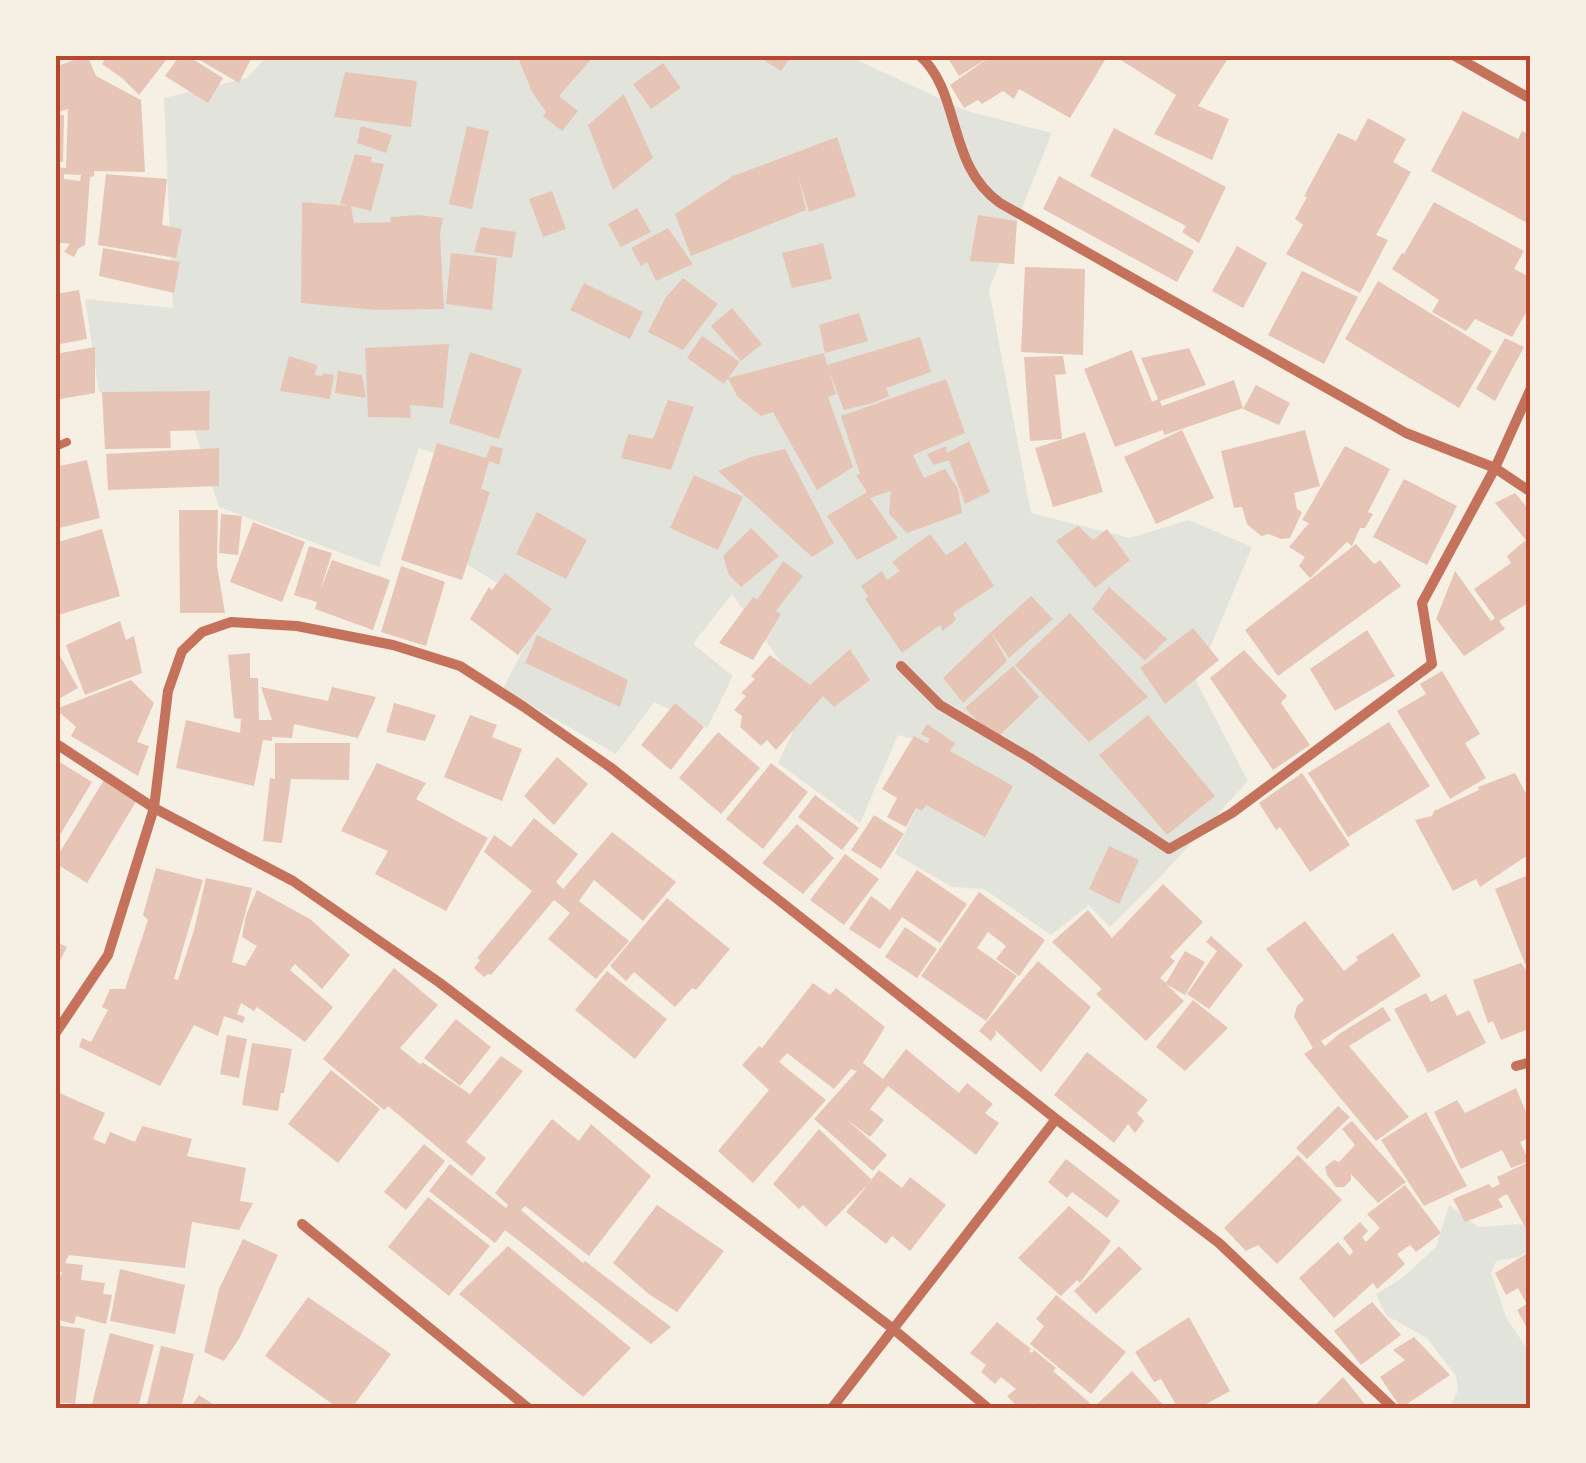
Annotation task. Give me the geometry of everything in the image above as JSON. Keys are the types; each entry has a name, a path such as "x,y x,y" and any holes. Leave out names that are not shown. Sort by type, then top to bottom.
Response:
{"street":[{"path":"918,55 927,62 942,91 967,166 986,194 1406,433 1494,468 1531,492"},
{"path":"1453,55 1531,99"},
{"path":"902,666 940,705 1030,758 1169,849 1232,813 1432,664 1422,602 1494,468 1531,388"},
{"path":"55,1034 108,956 154,808 168,691 182,650 202,632 231,622 297,626 393,645 460,666 610,767 1219,1243 1392,1408"},
{"path":"55,743 154,808 293,880 440,982 892,1328 988,1408"},
{"path":"1516,1066 1531,1062"},
{"path":"832,1408 1056,1119"},
{"path":"302,1224 528,1408"}],"lane":[{"path":"55,447 67,442"}],"shaded area":[{"path":"268,55 846,55 967,111 1052,133 989,290 1031,513 1130,538 1189,520 1252,547 1196,681 1248,781 1110,927 1089,905 1051,935 984,889 952,887 895,854 945,747 898,735 860,823 778,763 808,700 732,594 693,644 733,676 707,728 654,702 616,754 503,689 543,611 460,560 480,468 419,448 379,567 219,507 184,398 99,392 85,299 173,308 164,98 247,78"},
{"path":"1449,1205 1478,1227 1531,1226 1531,1250 1519,1257 1496,1261 1491,1273 1506,1317 1531,1355 1531,1408 1449,1408 1458,1391 1456,1376 1427,1338 1387,1316 1376,1294 1401,1279 1436,1247"}],"building":[{"path":"87,55 96,76 141,100 145,172 94,171 90,177 85,245 74,257 64,252 70,244 55,242 55,167 66,168 68,109 55,113 55,67","holes":["64,174 81,175 80,181 64,179"]},
{"path":"108,55 170,55 139,95 102,64"},
{"path":"180,55 223,78 208,103 165,76"},
{"path":"191,55 253,55 239,83"},
{"path":"517,55 561,55 565,59 569,55 595,55 559,96 578,111 562,131 543,116 546,112 532,92"},
{"path":"756,55 792,55 781,71"},
{"path":"946,55 1108,55 1070,118 1019,89 1014,99 1003,91 982,104 978,100 964,108 950,85 991,56 959,76"},
{"path":"1113,55 1230,55 1198,106 1229,119 1212,160 1154,134 1176,95"},
{"path":"663,63 681,88 651,109 633,84"},
{"path":"345,72 417,81 411,127 334,117"},
{"path":"624,94 653,158 613,190 588,125"},
{"path":"1463,111 1518,139 1522,131 1531,136 1531,225 1431,171"},
{"path":"55,115 64,115 63,162 55,162"},
{"path":"1368,118 1406,139 1393,162 1411,172 1376,235 1388,240 1360,293 1286,254 1303,225 1295,219 1307,197 1304,196 1338,133 1356,141"},
{"path":"361,126 392,135 386,153 357,143"},
{"path":"467,126 489,131 472,209 449,204"},
{"path":"1114,128 1226,187 1199,243 1182,232 1186,226 1090,176"},
{"path":"837,137 856,196 809,212 798,176 806,210 691,256 675,214 733,176"},
{"path":"355,154 384,164 371,211 340,204"},
{"path":"106,174 167,179 162,225 182,229 176,258 98,245"},
{"path":"1059,176 1194,251 1177,282 1043,209"},
{"path":"552,191 566,229 543,237 529,199"},
{"path":"302,202 351,206 354,223 391,222 390,217 419,215 443,218 440,233 444,309 375,310 301,303"},
{"path":"1434,202 1524,251 1514,269 1531,278 1531,304 1512,337 1475,319 1466,331 1432,312 1439,300 1392,269"},
{"path":"637,208 651,232 621,247 608,224"},
{"path":"978,215 1017,221 1014,264 970,261"},
{"path":"481,227 516,232 512,258 474,252"},
{"path":"668,228 693,264 656,281 647,262 641,266 631,248"},
{"path":"823,243 832,279 792,288 782,253"},
{"path":"1237,246 1267,263 1243,308 1212,291"},
{"path":"103,248 180,262 174,293 99,276"},
{"path":"451,253 497,258 492,310 446,304"},
{"path":"1025,267 1085,269 1083,355 1021,352"},
{"path":"1302,271 1358,297 1324,364 1268,335"},
{"path":"683,278 718,304 683,350 648,332 666,297"},
{"path":"1378,281 1492,351 1459,408 1345,339"},
{"path":"584,283 643,312 630,339 570,310"},
{"path":"79,290 87,339 55,345 55,294"},
{"path":"732,308 762,344 741,361 711,326"},
{"path":"859,313 868,341 825,353 819,325"},
{"path":"702,336 740,362 724,384 687,358"},
{"path":"920,337 931,372 886,388 889,396 873,403 844,410 829,371 836,394 828,397 853,467 817,490 773,412 761,416 737,396 728,378 824,353 827,365"},
{"path":"1505,338 1524,347 1495,401 1476,389"},
{"path":"449,344 443,408 410,405 411,418 368,417 365,348"},
{"path":"95,347 95,393 55,400 55,354"},
{"path":"1189,348 1206,385 1160,401 1162,406 1234,380 1243,408 1115,447 1084,369 1132,350 1152,402 1158,399 1141,358"},
{"path":"470,352 522,369 499,439 449,423"},
{"path":"289,356 317,365 315,375 334,375 330,399 280,391"},
{"path":"1063,356 1066,374 1055,375 1062,439 1030,441 1024,357"},
{"path":"338,371 362,375 366,398 335,393"},
{"path":"946,379 965,433 913,455 924,478 945,469 958,489 962,513 907,533 889,514 891,491 870,498 898,538 857,560 827,516 867,492 856,475 860,474 841,416"},
{"path":"1256,385 1290,403 1279,425 1243,409"},
{"path":"210,391 209,430 170,431 171,448 105,449 102,392"},
{"path":"668,400 694,407 671,470 621,458 628,434 653,439"},
{"path":"1182,430 1214,498 1156,524 1124,457"},
{"path":"1305,430 1320,486 1294,493 1297,509 1302,512 1290,538 1261,536 1247,524 1242,507 1234,508 1221,451"},
{"path":"1085,432 1103,492 1053,507 1035,448"},
{"path":"969,441 990,492 965,504 949,460 933,465 927,454 946,446 947,453"},
{"path":"437,443 486,458 491,445 503,449 499,465 489,461 481,489 490,492 462,580 401,560"},
{"path":"1345,446 1390,469 1368,512 1373,514 1365,528 1360,528 1352,546 1347,542 1310,578 1299,566 1305,557 1289,547 1309,523 1302,520"},
{"path":"219,448 219,486 108,490 106,454"},
{"path":"785,449 834,543 812,557 718,471 751,457"},
{"path":"87,460 100,518 55,529 55,467"},
{"path":"694,475 743,497 718,550 670,528"},
{"path":"1404,479 1457,506 1427,565 1373,537"},
{"path":"1515,493 1531,512 1531,601 1499,621 1505,629 1464,656 1436,619 1455,571 1491,621 1495,618 1474,589 1511,563 1507,556 1526,540 1495,503"},
{"path":"179,510 218,510 217,565 225,613 180,613"},
{"path":"537,512 587,540 566,579 516,554"},
{"path":"221,514 242,516 238,555 219,553"},
{"path":"253,522 305,542 282,602 230,582"},
{"path":"1078,526 1093,540 1107,529 1130,560 1095,588 1056,541"},
{"path":"751,528 779,556 741,587 729,575 723,556"},
{"path":"102,529 120,596 55,616 55,543"},
{"path":"930,534 946,555 966,542 994,586 953,613 956,620 943,631 940,625 902,653 865,599 868,596 861,586 882,571 887,580 900,571 892,562"},
{"path":"1356,544 1374,564 1380,560 1401,586 1278,676 1245,630"},
{"path":"309,546 332,553 320,591 332,560 390,580 373,630 315,609 317,602 294,595"},
{"path":"783,561 803,576 776,611 781,614 753,660 719,643 753,597 757,600"},
{"path":"401,566 445,582 426,646 381,632"},
{"path":"505,573 552,609 518,655 470,619 489,587 492,590"},
{"path":"1109,587 1167,639 1145,661 1092,609"},
{"path":"1031,596 1053,619 1009,658 991,632"},
{"path":"1070,613 1148,697 1089,742 1015,665"},
{"path":"120,621 126,640 134,636 142,673 85,695 66,645"},
{"path":"1193,628 1219,660 1165,704 1140,668"},
{"path":"1367,630 1395,676 1335,711 1310,669"},
{"path":"991,632 1007,661 963,703 943,678"},
{"path":"537,635 628,680 620,707 525,663"},
{"path":"55,647 78,688 55,701"},
{"path":"850,649 870,680 834,707 823,696 776,750 767,740 761,746 740,727 742,716 734,710 746,696 741,693 770,655 810,685"},
{"path":"1244,650 1287,696 1281,703 1310,745 1273,770 1210,678"},
{"path":"250,653 250,678 258,678 259,720 272,720 261,687 328,701 332,687 376,697 358,738 294,724 292,738 263,740 254,786 176,768 186,720 240,733 241,719 234,718 228,655"},
{"path":"1013,666 1039,697 995,740 965,708"},
{"path":"1442,671 1480,734 1465,743 1486,778 1450,799 1397,711 1426,694 1420,684"},
{"path":"131,680 154,703 137,742 149,746 138,776 71,736 76,727 56,709"},
{"path":"394,703 436,715 425,741 386,732"},
{"path":"675,703 704,727 671,770 641,745"},
{"path":"470,715 497,725 492,737 522,749 502,801 444,777"},
{"path":"1148,715 1215,796 1167,835 1099,755"},
{"path":"1389,722 1430,786 1348,837 1308,773"},
{"path":"927,724 955,743 950,751 1013,786 985,837 926,805 922,811 916,808 906,827 887,817 897,798 882,789 914,736 927,743 930,739 921,734"},
{"path":"718,732 760,768 721,814 679,778"},
{"path":"275,743 350,743 349,780 291,779 282,843 263,841 270,778 275,779"},
{"path":"557,757 588,784 554,825 524,796"},
{"path":"58,761 92,782 55,843 55,766"},
{"path":"377,763 426,783 416,799 488,838 446,911 375,874 388,851 341,831"},
{"path":"771,763 808,792 763,849 726,819"},
{"path":"1302,773 1350,845 1310,872 1259,803"},
{"path":"1515,773 1531,803 1531,853 1480,887 1476,879 1453,891 1415,820 1432,816 1434,811 1479,790 1478,787"},
{"path":"104,780 137,800 87,883 55,860"},
{"path":"815,795 859,828 842,850 798,817"},
{"path":"874,815 904,834 881,869 851,850"},
{"path":"534,818 578,854 556,882 563,889 612,832 676,882 643,921 594,880 579,901 629,941 596,979 548,939 570,913 554,900 491,975 484,977 474,968 480,960 477,958 532,891 484,852 494,835 511,847"},
{"path":"797,824 834,858 803,894 762,863"},
{"path":"1109,846 1139,860 1119,904 1089,889"},
{"path":"845,854 879,879 844,925 810,900"},
{"path":"156,868 203,880 174,979 178,980 194,930 206,878 252,888 232,962 245,966 257,946 242,937 257,890 310,919 350,955 322,989 295,964 290,970 333,1007 305,1042 257,1007 254,1011 241,1003 237,1014 245,1017 243,1023 224,1016 218,1036 194,1025 160,1086 79,1047 82,1038 91,1042 108,1010 102,1007 110,989 125,989 148,920 143,915"},
{"path":"917,870 967,904 940,943 902,917 880,949 849,929 871,896 890,910"},
{"path":"1531,874 1531,962 1525,964 1495,889"},
{"path":"1163,884 1203,922 1170,957 1175,961 1160,978 1166,983 1185,951 1205,962 1185,995 1166,984 1184,1001 1146,1041 1096,994 1102,989 1052,942 1088,910 1112,938"},
{"path":"979,892 1045,940 1019,976 996,959 1006,946 988,932 977,948 1017,976 986,1021 921,976"},
{"path":"667,898 730,949 696,990 692,988 675,1007 634,972 626,981 610,966"},
{"path":"1305,921 1344,971 1358,960 1356,957 1393,933 1421,976 1321,1041 1325,1046 1383,1007 1391,1020 1349,1046 1409,1117 1376,1141 1304,1054 1313,1048 1294,1017 1304,1000 1266,949"},
{"path":"905,927 937,949 917,978 885,957"},
{"path":"1211,936 1243,965 1209,1009 1187,994 1217,951 1206,942"},
{"path":"55,941 67,947 55,970"},
{"path":"1038,961 1091,1007 1041,1072 995,1030 991,1041 979,1031"},
{"path":"1521,963 1531,976 1531,1028 1501,1040 1493,1021 1488,1023 1473,980"},
{"path":"394,968 438,1005 400,1048 421,1065 422,1062 470,1094 501,1056 523,1071 466,1142 486,1158 472,1176 388,1106 384,1110 323,1059"},
{"path":"607,971 667,1019 635,1059 575,1010"},
{"path":"813,983 830,995 836,988 885,1027 863,1063 883,1079 906,1049 959,1093 967,1083 993,1104 985,1113 999,1123 976,1155 888,1086 870,1109 884,1120 870,1137 845,1118 887,1155 873,1171 814,1119 857,1071 851,1069 834,1089 787,1053 779,1062 826,1100 753,1183 718,1151 769,1090 742,1065 759,1046 762,1048"},
{"path":"1426,993 1431,1002 1446,994 1457,1016 1469,1010 1486,1043 1428,1073 1394,1009"},
{"path":"1193,1000 1228,1028 1185,1071 1156,1047"},
{"path":"456,1019 491,1047 460,1086 424,1058"},
{"path":"227,1035 247,1039 239,1078 220,1074"},
{"path":"252,1043 292,1049 278,1111 242,1105"},
{"path":"1087,1052 1148,1100 1137,1113 1144,1121 1135,1133 1128,1124 1114,1143 1054,1095"},
{"path":"331,1070 380,1109 338,1163 288,1124"},
{"path":"1516,1088 1531,1124 1531,1137 1520,1142 1529,1161 1511,1168 1502,1150 1461,1169 1434,1112 1457,1100 1465,1113"},
{"path":"55,1091 105,1113 93,1139 105,1144 110,1132 135,1142 142,1126 192,1139 187,1156 246,1168 240,1201 253,1203 239,1230 192,1222 185,1268 69,1255 65,1263 83,1265 81,1280 105,1283 103,1294 112,1295 106,1324 76,1316 74,1324 55,1319 55,1275 61,1276 62,1272 55,1271 55,1141 59,1129 55,1127"},
{"path":"1338,1106 1350,1117 1307,1159 1296,1148"},
{"path":"1426,1112 1467,1186 1424,1206 1381,1140"},
{"path":"552,1119 579,1141 591,1124 651,1176 589,1256 525,1206 521,1210 583,1263 671,1327 651,1344 505,1230 495,1243 429,1191 450,1164 506,1208 508,1205 495,1193"},
{"path":"1352,1121 1406,1182 1378,1203 1351,1174 1344,1187 1336,1187 1327,1175 1325,1167 1334,1160 1339,1162 1355,1145 1342,1129"},
{"path":"819,1129 872,1180 826,1227 803,1205 799,1209 773,1184"},
{"path":"424,1144 445,1161 406,1210 384,1192"},
{"path":"1298,1155 1342,1200 1277,1264 1258,1245 1246,1251 1224,1228"},
{"path":"1066,1159 1120,1201 1107,1218 1072,1192 1067,1198 1048,1182"},
{"path":"1531,1161 1531,1225 1525,1227 1507,1194 1498,1199 1503,1207 1465,1222 1453,1199 1489,1184 1492,1188 1500,1184 1497,1177"},
{"path":"879,1170 902,1188 910,1177 946,1205 910,1251 892,1236 886,1244 846,1212"},
{"path":"1405,1185 1441,1233 1416,1252 1410,1245 1397,1254 1405,1264 1377,1289 1373,1283 1334,1318 1299,1278 1338,1242 1350,1256 1353,1251 1343,1238 1360,1222 1368,1231 1362,1237 1366,1242 1380,1228 1367,1214"},
{"path":"428,1197 490,1246 449,1296 388,1247"},
{"path":"657,1205 724,1251 677,1312 613,1263"},
{"path":"1069,1206 1111,1241 1080,1283 1077,1280 1061,1296 1018,1258"},
{"path":"243,1239 278,1255 239,1339 224,1361 204,1352 219,1289"},
{"path":"508,1246 631,1348 583,1397 459,1294"},
{"path":"1119,1246 1142,1269 1096,1314 1074,1291"},
{"path":"1531,1251 1531,1335 1517,1310 1527,1304 1518,1288 1506,1295 1495,1273"},
{"path":"120,1269 185,1285 175,1334 110,1321"},
{"path":"1056,1295 1126,1352 1091,1394 1030,1344 1044,1326 1036,1319"},
{"path":"308,1297 391,1354 352,1408 338,1408 265,1356"},
{"path":"1372,1302 1401,1335 1361,1365 1334,1331"},
{"path":"1189,1317 1230,1391 1199,1408 1178,1408 1161,1379 1154,1382 1135,1352"},
{"path":"997,1322 1029,1351 1034,1350 1056,1368 1053,1371 1090,1403 1085,1408 1038,1408 1032,1403 1019,1408 1007,1396 1016,1389 1001,1377 995,1384 981,1372 986,1365 970,1353"},
{"path":"55,1325 85,1329 75,1404 55,1402"},
{"path":"110,1333 154,1345 138,1408 92,1404"},
{"path":"1414,1337 1450,1375 1401,1408 1380,1377 1405,1360 1393,1350"},
{"path":"161,1346 194,1354 181,1408 146,1408"},
{"path":"1132,1371 1166,1408 1093,1408"},
{"path":"1343,1377 1368,1408 1312,1408"},
{"path":"199,1395 219,1408 190,1408"}]}
